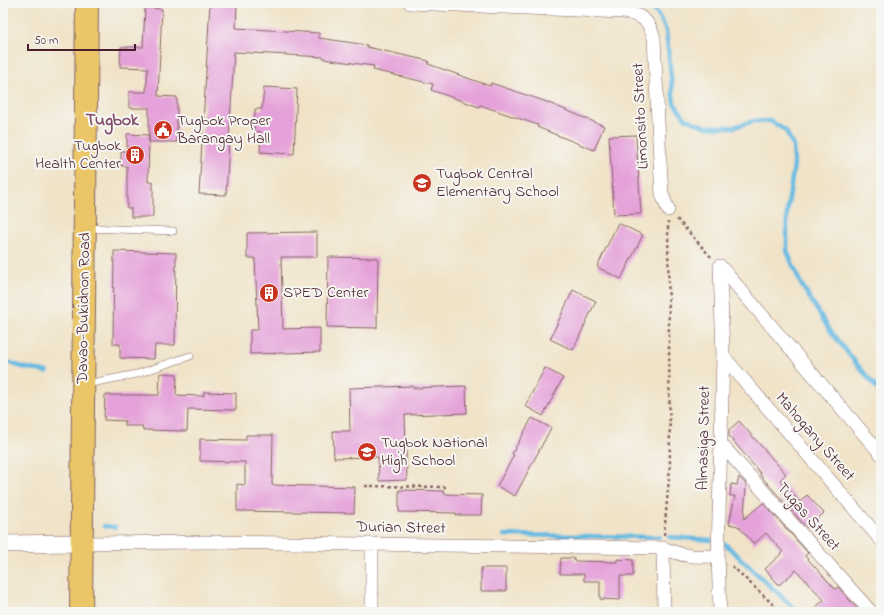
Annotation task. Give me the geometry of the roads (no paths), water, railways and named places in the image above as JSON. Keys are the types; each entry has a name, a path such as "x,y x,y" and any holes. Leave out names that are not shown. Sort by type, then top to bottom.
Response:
{"highway":[{"name":"Davao-Bukidnon Road","path":"81,612 87,3"}],"street":[{"path":"410,3 533,5"},
{"name":"Limonsito Street","path":"533,5 624,12 641,17 648,22 652,29 654,38 662,194 668,210"},
{"name":"Almasiga Street","path":"720,612 718,556 723,356 720,266 881,454"},
{"name":"Mahogany Street","path":"723,356 881,540"},
{"name":"Tugas Street","path":"720,444 871,612"},
{"name":"Durian Street","path":"82,543 210,542 372,544 664,542 685,556 718,556"},
{"path":"664,542 664,612"},
{"path":"3,544 82,543"},
{"path":"372,544 372,612"}],"lane":[{"path":"85,228 173,231"},
{"path":"83,384 138,374 190,356"}],"waterway":[{"path":"642,3 647,5 657,14 666,31 674,103 686,119 707,127 734,127 754,121 771,121 786,131 793,146 794,164 787,213 787,251 801,284 829,329 881,393"},
{"path":"3,359 19,366 47,372"},
{"path":"104,526 115,527"},
{"path":"504,535 659,537"},
{"path":"669,537 711,540"},
{"path":"725,544 798,612"}],"place":[{"name":"Tugbok Proper Barangay Hall","path":"163,130"},
{"name":"Tugbok Health Center","path":"135,155"},
{"name":"Tugbok Central Elementary School","path":"422,183"},
{"name":"SPED Center","path":"269,293"},
{"name":"Tugbok National High School","path":"367,452"}],"district":[{"name":"Tugbok","path":"112,121"}]}
